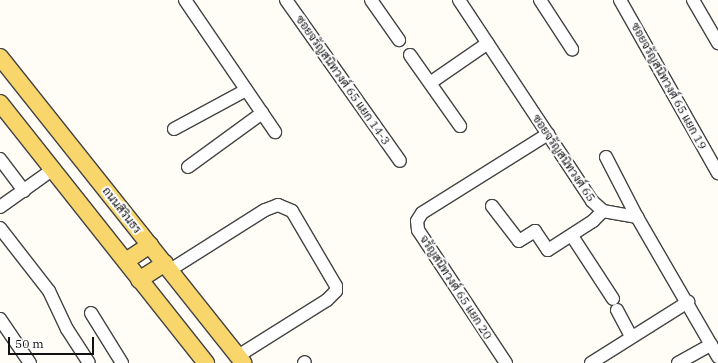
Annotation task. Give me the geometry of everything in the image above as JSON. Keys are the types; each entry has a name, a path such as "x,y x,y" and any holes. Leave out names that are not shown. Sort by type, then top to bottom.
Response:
{"main road":[{"name":"ถนนสิรินธร","path":"0,57 240,360"},
{"path":"0,103 206,363"},
{"path":"126,262 150,245"},
{"path":"139,280 167,267"}],"street":[{"path":"185,0 275,132"},
{"name":"ซอยจรัญสนิทวงศ์ 65 แยก 14-3","path":"286,0 400,161"},
{"path":"371,0 399,40"},
{"name":"ซอยจรัญสนิทวงศ์ 65","path":"459,0 592,200 604,211 637,217"},
{"path":"540,0 572,49"},
{"name":"ซอยจรัญสนิทวงศ์ 65 แยก 19","path":"620,0 718,173"},
{"path":"692,0 718,43"},
{"path":"430,82 488,43"},
{"path":"410,55 460,126"},
{"path":"174,129 246,90"},
{"path":"188,167 262,113"},
{"name":"จรัญสนิทวงศ์ 65 แยก 20","path":"506,363 418,230 417,221 422,213 548,134"},
{"path":"606,157 637,217 688,302 718,358"},
{"path":"0,159 24,190"},
{"path":"0,207 52,170"},
{"path":"167,267 265,210 278,205 292,211 336,286 336,291 327,300 240,360"},
{"path":"492,206 518,241 536,231 548,250 572,236 604,211"},
{"path":"0,228 49,291 67,329 88,363"},
{"path":"572,236 613,299"},
{"path":"591,363 631,336 688,302"},
{"path":"617,310 631,336"},
{"path":"91,313 122,363"},
{"path":"0,319 30,363"},
{"path":"678,363 711,345"}]}
